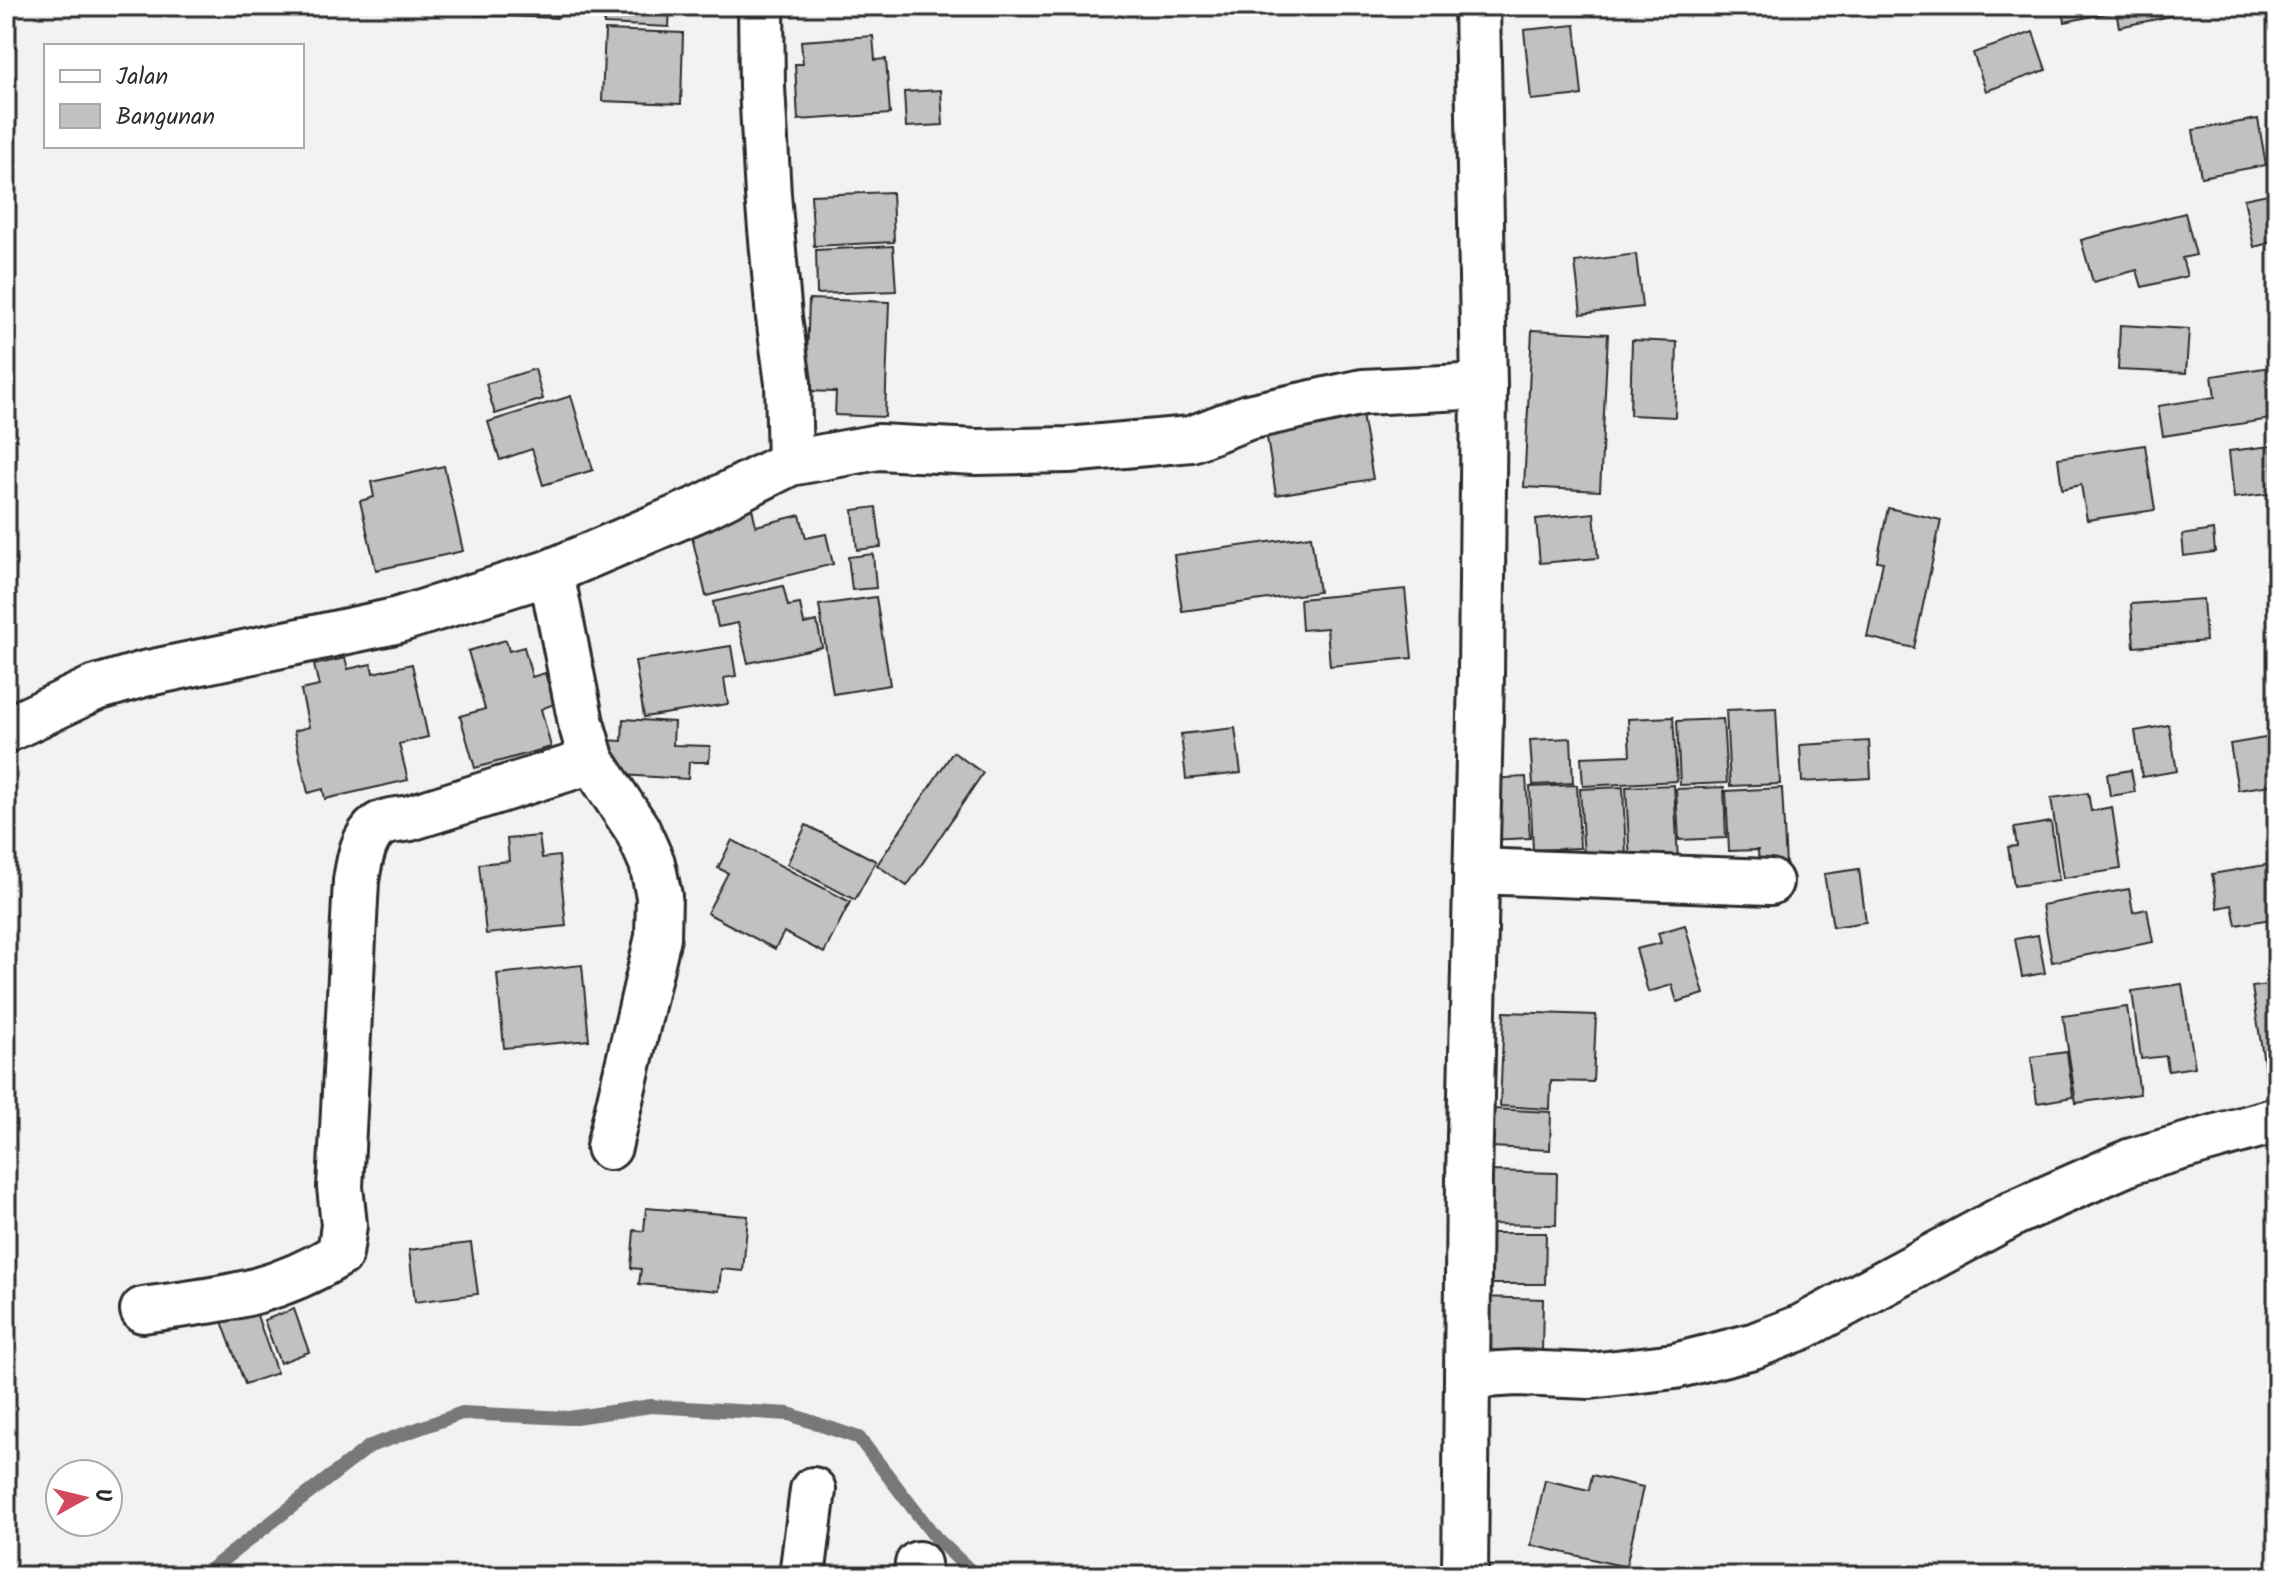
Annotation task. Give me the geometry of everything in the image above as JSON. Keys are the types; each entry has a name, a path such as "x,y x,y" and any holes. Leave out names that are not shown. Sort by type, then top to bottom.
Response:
{"street":[{"path":"761,6 768,195 788,383 790,463"},
{"path":"1465,1576 1484,386 1477,6"},
{"path":"6,730 93,689 144,674 395,621 548,573 703,507 790,463 878,447 976,452 1068,450 1191,439 1248,417 1363,392 1484,386"},
{"path":"548,573 592,761 637,829 652,863 659,896 658,937 609,1147"},
{"path":"143,1310 233,1298 265,1290 308,1273 340,1254 344,1225 340,1187 356,881 367,839 379,824 410,818 592,761"},
{"path":"1476,871 1770,882"},
{"path":"1468,1376 1517,1373 1590,1376 1675,1366 1753,1346 1802,1327 2014,1213 2132,1161 2277,1120"},
{"path":"802,1576 813,1490"}],"building":[{"path":"476,6 558,6 557,18 476,15"},
{"path":"605,6 670,6 669,27 604,24"},
{"path":"803,6 866,6 804,10"},
{"path":"2062,6 2169,6 2171,16 2119,27 2116,11 2065,22"},
{"path":"1575,25 1582,95 1531,100 1524,30"},
{"path":"605,30 683,33 681,104 602,101"},
{"path":"2033,32 2046,70 1986,91 1973,53"},
{"path":"873,36 875,60 886,59 890,114 798,120 795,64 803,64 801,41"},
{"path":"941,90 943,125 906,127 904,92"},
{"path":"2258,119 2266,165 2201,177 2193,130"},
{"path":"892,192 894,242 814,246 811,195"},
{"path":"2277,192 2277,241 2254,247 2244,199"},
{"path":"2185,213 2196,255 2182,258 2187,276 2142,287 2137,270 2093,282 2081,240"},
{"path":"893,246 896,291 817,294 816,250"},
{"path":"1636,254 1642,307 1581,314 1575,262"},
{"path":"809,299 889,302 885,417 835,415 836,392 806,391"},
{"path":"2120,325 2189,329 2186,373 2118,370"},
{"path":"1532,330 1608,334 1600,491 1524,487"},
{"path":"1632,340 1677,342 1675,417 1630,415"},
{"path":"2271,367 2277,418 2163,436 2158,406 2215,397 2212,376"},
{"path":"535,369 543,399 495,414 486,384"},
{"path":"571,396 593,470 543,485 532,449 500,460 488,422"},
{"path":"1361,409 1373,479 1276,495 1265,425"},
{"path":"2145,445 2155,510 2087,520 2081,485 2062,489 2058,458"},
{"path":"2271,446 2276,493 2234,498 2229,451"},
{"path":"444,466 463,551 376,570 360,501 374,497 371,482"},
{"path":"876,507 881,547 857,550 853,510"},
{"path":"752,508 756,526 800,515 806,538 826,534 833,564 706,596 689,524"},
{"path":"1888,508 1941,520 1914,648 1867,637 1883,562 1877,561"},
{"path":"1594,513 1598,558 1540,563 1536,519"},
{"path":"2213,530 2215,552 2184,556 2182,535"},
{"path":"1311,536 1319,592 1182,611 1174,555"},
{"path":"873,554 876,588 852,590 848,557"},
{"path":"783,586 788,606 800,604 804,624 817,621 822,647 748,663 738,623 718,627 713,602"},
{"path":"1405,589 1412,658 1330,666 1327,628 1302,630 1300,599"},
{"path":"876,597 890,685 833,694 819,605"},
{"path":"2203,599 2206,641 2134,647 2131,604"},
{"path":"506,640 509,651 524,647 532,677 545,673 554,704 541,709 551,747 475,768 460,716 485,709 468,651"},
{"path":"731,646 736,676 724,678 728,704 644,717 635,661"},
{"path":"345,658 348,669 371,664 373,673 412,664 428,737 399,744 408,780 325,799 323,789 308,793 294,731 309,727 301,690 319,686 314,665"},
{"path":"1776,708 1780,784 1730,786 1726,710"},
{"path":"1673,717 1677,781 1583,786 1581,757 1630,755 1628,719"},
{"path":"623,719 674,722 673,745 710,746 709,762 689,762 688,779 603,774 605,740 622,741"},
{"path":"1723,719 1727,783 1680,785 1677,721"},
{"path":"2169,725 2177,771 2142,777 2135,731"},
{"path":"1235,728 1241,773 1186,779 1181,734"},
{"path":"2277,736 2277,784 2238,790 2230,744"},
{"path":"1571,738 1573,783 1533,785 1530,740"},
{"path":"1869,741 1871,778 1802,782 1800,745"},
{"path":"953,752 983,773 907,886 877,865"},
{"path":"2131,770 2135,792 2110,796 2107,774"},
{"path":"1526,777 1530,838 1488,840 1486,779"},
{"path":"1577,785 1580,848 1533,850 1530,787"},
{"path":"1674,785 1678,861 1630,863 1626,787"},
{"path":"1623,787 1626,856 1584,858 1580,789"},
{"path":"1724,787 1726,838 1679,840 1676,789"},
{"path":"1782,788 1786,866 1759,867 1758,850 1729,851 1726,791"},
{"path":"2088,793 2091,811 2112,807 2121,869 2063,878 2051,798"},
{"path":"2051,822 2059,880 2014,886 2008,847 2017,846 2014,828"},
{"path":"806,825 876,861 855,900 787,864"},
{"path":"539,836 542,858 559,856 566,926 486,934 479,864 509,861 507,839"},
{"path":"732,840 850,902 824,953 784,932 775,949 707,913 728,873 718,868"},
{"path":"2277,863 2277,918 2236,925 2232,905 2218,908 2212,874"},
{"path":"1859,869 1866,922 1833,927 1824,874"},
{"path":"2129,889 2133,912 2147,909 2153,942 2052,962 2042,905"},
{"path":"1685,925 1704,994 1677,1002 1672,985 1648,992 1636,949 1661,943 1658,933"},
{"path":"2038,935 2045,973 2022,977 2015,939"},
{"path":"582,965 589,1040 504,1048 497,974"},
{"path":"2182,984 2195,1067 2168,1071 2166,1056 2141,1059 2132,991"},
{"path":"2277,984 2277,1100 2270,1101 2252,987"},
{"path":"2127,1007 2140,1094 2076,1103 2063,1016"},
{"path":"1504,1012 1596,1015 1593,1082 1551,1081 1550,1109 1500,1106"},
{"path":"2067,1052 2073,1097 2037,1103 2031,1057"},
{"path":"1493,1109 1551,1112 1550,1150 1492,1147"},
{"path":"1489,1171 1557,1173 1556,1225 1487,1224"},
{"path":"646,1208 748,1216 743,1271 721,1269 719,1291 639,1284 641,1269 631,1268 634,1230 644,1231"},
{"path":"1489,1233 1546,1233 1545,1284 1488,1284"},
{"path":"471,1243 478,1294 415,1302 409,1250"},
{"path":"1481,1297 1543,1299 1542,1352 1480,1350"},
{"path":"253,1304 277,1373 245,1384 220,1316"},
{"path":"294,1309 309,1352 280,1363 264,1320"},
{"path":"2277,1316 2277,1367 2269,1317"},
{"path":"1592,1475 1643,1487 1626,1567 1531,1545 1545,1480 1589,1490"}],"waterway":[{"path":"202,1576 370,1446 462,1413 569,1418 651,1406 789,1414 859,1438 936,1538 976,1576"}]}
